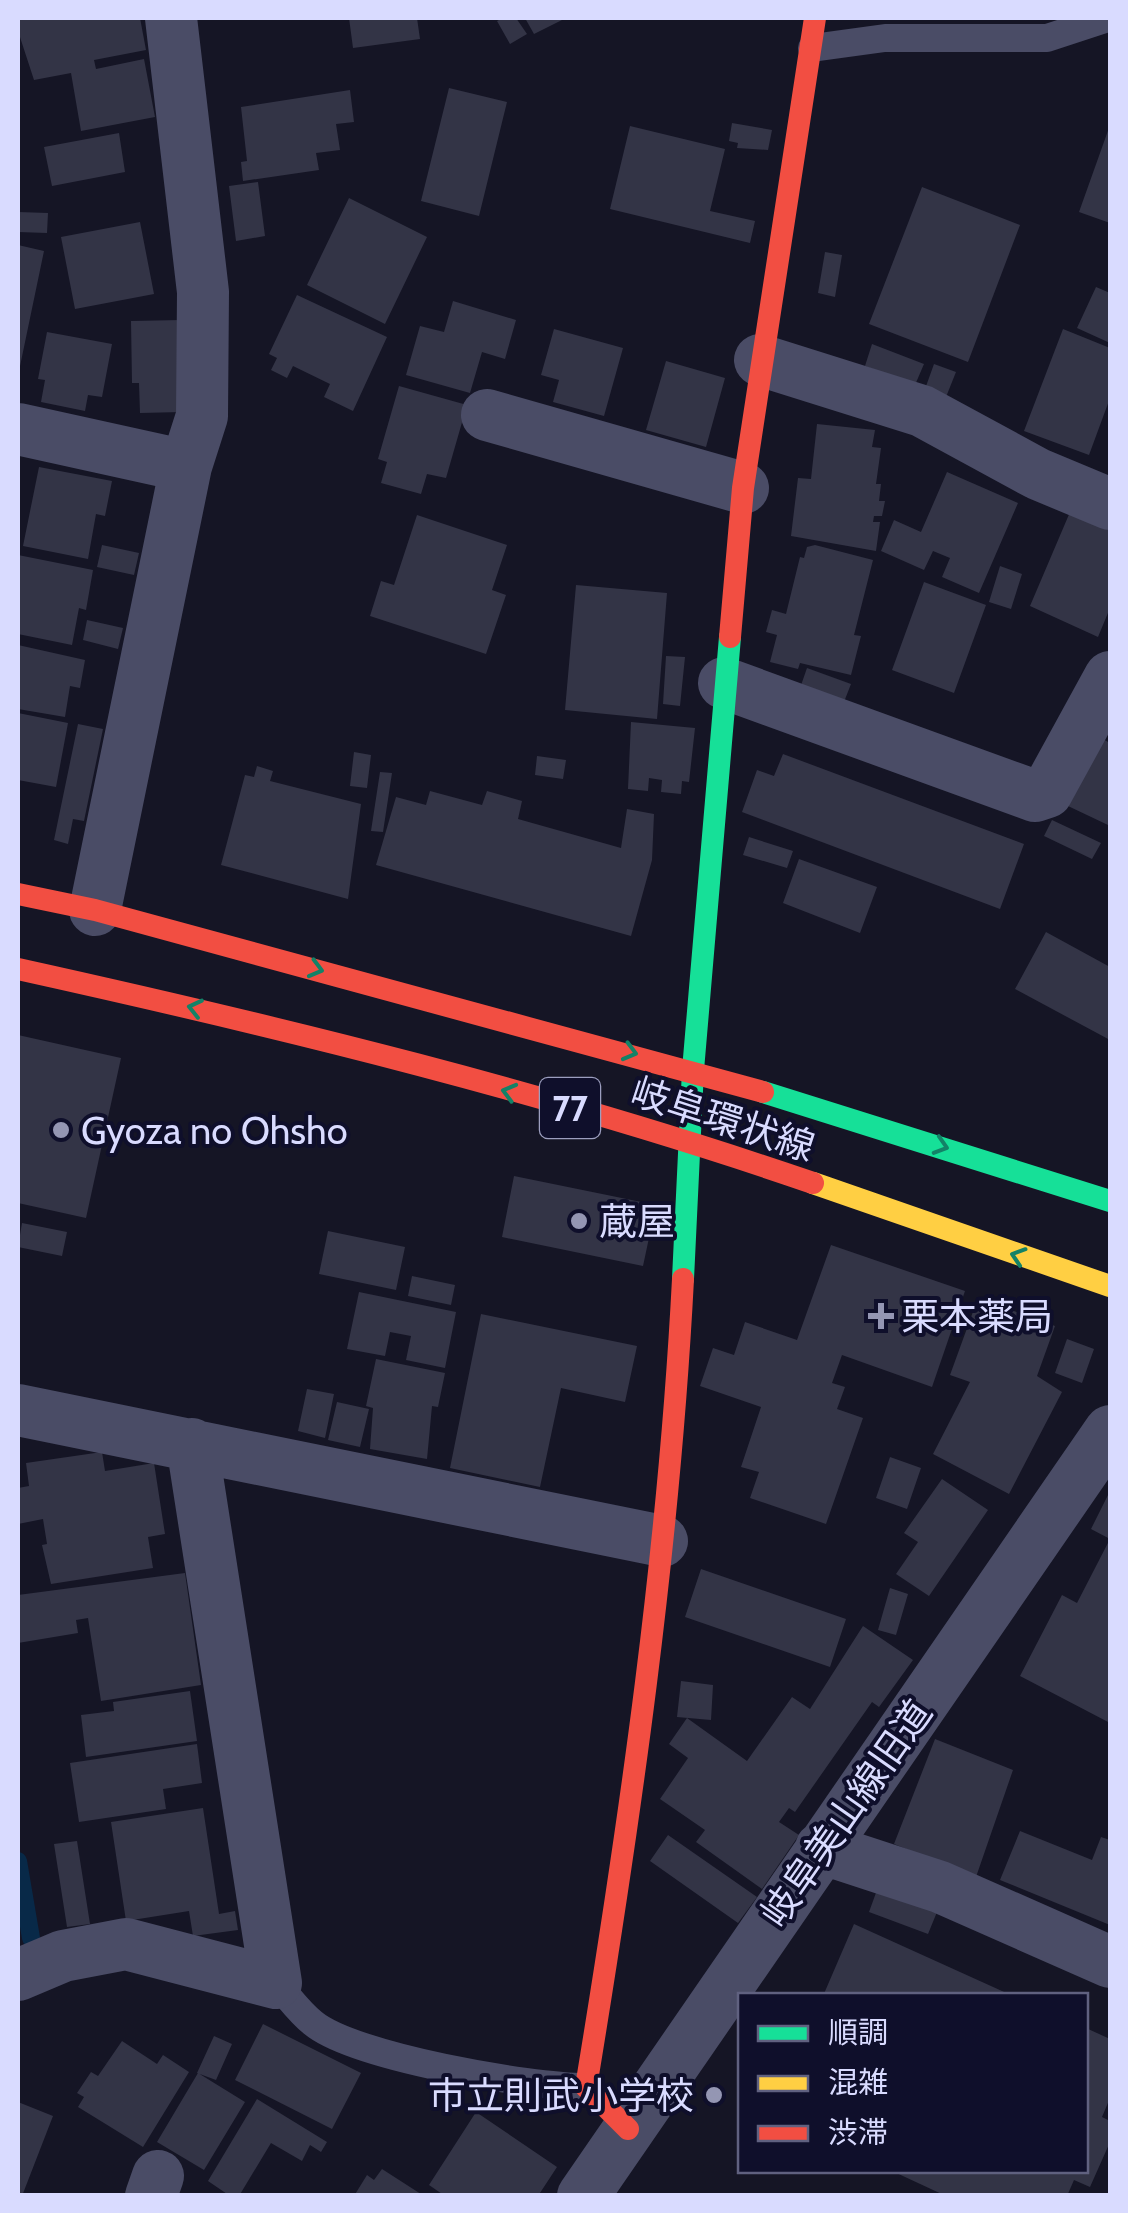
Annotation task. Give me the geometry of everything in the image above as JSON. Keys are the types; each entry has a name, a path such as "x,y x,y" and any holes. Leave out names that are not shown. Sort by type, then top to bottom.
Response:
{"main road":[{"path":"628,2129 586,2087 662,1541 678,1375 688,1140 742,488 815,18"},
{"name":"岐阜環状線","path":"18,894 95,910 694,1070 1110,1200"},
{"name":"岐阜環状線","path":"18,968 217,1013 688,1140 1110,1286"}],"street":[{"path":"95,910 186,466 202,416 203,292 171,18"},
{"path":"760,360 922,412 1038,474 1110,504"},
{"path":"488,415 742,488"},
{"path":"18,429 186,466"},
{"path":"724,682 1034,796 1047,792 1110,676"},
{"path":"18,1410 662,1541"},
{"name":"岐阜美山線旧道","path":"583,2196 1110,1432"},
{"path":"18,1975 63,1956 126,1944 276,1983 192,1444"},
{"path":"821,1848 940,1887 1110,1962"}],"lane":[{"path":"812,48 885,38 1047,38 1108,18"},
{"path":"276,1983 314,2025 351,2042 487,2078 586,2087"}],"building":[{"path":"18,18 140,18 146,50 94,60 96,69 144,59 155,117 81,131 71,73 34,80 18,31"},
{"path":"349,18 417,18 420,39 353,48"},
{"path":"516,18 527,34 510,44 497,21"},
{"path":"525,18 566,18 534,34"},
{"path":"449,88 507,102 479,216 421,201"},
{"path":"350,90 354,122 336,124 340,150 316,153 319,170 243,181 241,162 247,161 241,107"},
{"path":"732,123 772,130 768,150 737,148 738,143 729,141"},
{"path":"1110,125 1110,223 1079,212"},
{"path":"630,126 725,149 710,211 755,221 750,243 610,209"},
{"path":"119,133 125,172 52,186 44,147"},
{"path":"258,182 265,236 236,241 229,186"},
{"path":"922,187 1020,225 968,362 869,324"},
{"path":"349,198 427,237 385,324 307,285"},
{"path":"18,212 48,213 47,233 18,232"},
{"path":"140,222 154,294 75,309 61,237"},
{"path":"18,245 44,251 19,371 18,371"},
{"path":"825,252 842,255 835,297 818,293"},
{"path":"1096,287 1110,293 1110,343 1077,328"},
{"path":"297,295 387,337 353,411 324,397 330,384 293,366 287,378 271,370 277,358 269,354"},
{"path":"453,301 516,320 505,359 482,352 470,393 406,375 420,326 444,332"},
{"path":"181,320 182,412 140,413 139,383 132,383 131,321"},
{"path":"554,329 623,348 604,416 553,402 559,380 541,375"},
{"path":"1063,329 1110,348 1110,398 1089,455 1024,431"},
{"path":"47,332 112,344 102,397 88,395 85,411 41,402 45,380 38,379"},
{"path":"872,344 924,364 915,385 865,366"},
{"path":"666,361 725,378 706,447 646,430"},
{"path":"934,364 956,372 946,397 925,389"},
{"path":"399,386 467,405 446,478 427,474 421,494 381,483 387,462 378,459"},
{"path":"817,424 875,430 872,447 881,448 876,484 881,484 879,501 885,501 882,516 874,516 873,522 880,522 876,551 791,536 798,478 811,479"},
{"path":"39,467 112,481 105,516 96,514 88,559 23,546"},
{"path":"947,472 1018,503 979,593 942,577 950,558 933,551 924,570 881,551 894,520 921,532"},
{"path":"1073,505 1110,521 1110,608 1098,637 1030,606"},
{"path":"417,515 507,545 492,590 506,595 486,654 370,616 381,581 394,585"},
{"path":"102,545 139,553 134,575 97,567"},
{"path":"815,545 873,560 854,635 861,636 851,675 800,663 798,669 770,662 777,635 766,632 772,610 786,614 800,557 804,558 807,547"},
{"path":"18,555 93,570 86,610 79,608 72,645 18,634"},
{"path":"1000,566 1022,574 1011,609 989,602"},
{"path":"924,582 986,605 954,693 892,670"},
{"path":"576,585 667,593 657,719 565,710"},
{"path":"87,620 123,628 118,649 83,640"},
{"path":"18,645 85,660 80,688 70,686 65,717 18,709"},
{"path":"666,656 685,657 680,706 663,704"},
{"path":"807,668 851,684 842,707 799,691"},
{"path":"18,713 68,723 56,787 18,780"},
{"path":"631,722 695,728 689,782 682,781 681,794 661,792 662,780 649,778 648,791 628,789"},
{"path":"78,724 103,729 84,821 73,819 68,844 54,840"},
{"path":"1101,738 1110,743 1108,825 1068,806"},
{"path":"354,752 371,755 367,788 350,786"},
{"path":"783,754 1024,844 1000,909 742,812 757,770 774,776"},
{"path":"537,756 566,760 563,779 535,775"},
{"path":"257,766 273,771 270,781 361,804 348,899 221,865 245,775 254,777"},
{"path":"380,772 392,773 383,832 371,831"},
{"path":"430,791 482,805 487,791 522,801 518,819 621,848 627,809 654,814 652,860 631,936 376,865 396,797 426,805"},
{"path":"1052,820 1101,843 1092,859 1044,836"},
{"path":"749,837 793,851 787,868 743,855"},
{"path":"799,859 877,887 860,933 783,903"},
{"path":"1046,932 1110,967 1110,1040 1015,989"},
{"name":"Gyoza no Ohsho","path":"18,1035 121,1058 86,1218 18,1203"},
{"name":"蔵屋","path":"514,1176 656,1205 643,1266 502,1237"},
{"path":"22,1223 67,1232 62,1256 18,1247"},
{"path":"328,1231 405,1247 396,1290 319,1274"},
{"path":"831,1245 965,1291 932,1387 842,1355 832,1383 845,1387 837,1409 863,1418 826,1524 750,1498 759,1472 741,1467 761,1407 700,1386 713,1348 734,1355 745,1322 797,1340"},
{"path":"412,1276 455,1285 451,1305 408,1296"},
{"path":"359,1292 456,1312 445,1368 406,1360 411,1336 390,1332 385,1356 347,1349"},
{"path":"978,1298 1055,1326 1037,1376 1062,1392 1009,1494 933,1454 970,1382 950,1375"},
{"path":"481,1314 637,1346 625,1402 561,1388 540,1487 450,1468"},
{"path":"1067,1339 1094,1349 1082,1383 1055,1373"},
{"path":"376,1359 445,1373 438,1407 432,1406 427,1459 370,1449 373,1408 366,1406"},
{"path":"307,1389 334,1394 325,1438 298,1431"},
{"path":"337,1402 369,1409 360,1447 328,1440"},
{"path":"102,1452 105,1471 154,1463 165,1534 148,1537 153,1568 51,1584 42,1545 47,1544 43,1519 18,1524 18,1488 29,1486 26,1463"},
{"path":"890,1457 921,1468 907,1509 876,1498"},
{"path":"942,1479 988,1510 929,1596 896,1574 918,1542 904,1533"},
{"path":"1110,1491 1110,1539 1091,1529"},
{"path":"1110,1539 1110,1723 1020,1676 1062,1595 1077,1603"},
{"path":"701,1569 846,1619 830,1667 685,1617"},
{"path":"185,1573 201,1685 101,1701 88,1618 76,1620 78,1633 18,1643 18,1595"},
{"path":"890,1588 908,1594 896,1635 878,1630"},
{"path":"863,1626 913,1660 879,1707 872,1702 795,1812 789,1808 779,1822 799,1835 762,1889 696,1842 705,1830 660,1799 688,1758 669,1744 687,1718 747,1761 792,1697 810,1709"},
{"path":"681,1681 713,1685 711,1720 677,1717"},
{"path":"190,1691 197,1741 86,1757 81,1715 114,1711 113,1702"},
{"path":"935,1739 1013,1770 976,1877 894,1844"},
{"path":"197,1744 202,1783 163,1789 166,1809 79,1822 70,1763"},
{"path":"203,1808 219,1914 235,1911 238,1930 193,1936 189,1911 126,1921 111,1822"},
{"path":"1020,1831 1092,1860 1101,1837 1110,1840 1110,1925 1000,1880"},
{"path":"668,1835 757,1897 738,1923 650,1861"},
{"path":"77,1841 90,1924 67,1927 54,1844"},
{"path":"877,1890 937,1912 928,1934 869,1912"},
{"path":"854,1924 1006,1993 824,1993"},
{"path":"263,2024 361,2073 332,2129 235,2080"},
{"path":"1088,2029 1110,2039 1110,2098 1102,2117 1110,2121 1110,2142 1090,2187 1074,2180 1067,2196 946,2196 896,2173 1088,2173"},
{"path":"214,2036 232,2044 216,2080 197,2073"},
{"path":"122,2041 157,2064 163,2055 189,2072 143,2147 78,2107 84,2097 77,2093 91,2072 98,2076"},
{"path":"198,2073 245,2102 204,2170 157,2142"},
{"path":"257,2099 327,2142 321,2152 310,2145 302,2161 271,2143 239,2196 230,2196 208,2181"},
{"path":"18,2102 53,2116 22,2196 18,2196"},
{"path":"476,2112 557,2167 538,2196 445,2196 429,2185"},
{"path":"382,2169 424,2196 354,2196 367,2175 374,2180"}],"waterway":[{"path":"18,1861 31,1938"}],"traffic: fast":[{"path":"683,1279 693,1070 730,637"},
{"path":"763,1092 1110,1201"}],"traffic: slow":[{"path":"813,1183 1110,1286"}],"traffic: jam":[{"path":"730,637 743,488 815,18"},
{"path":"18,894 95,910 763,1092"},
{"path":"18,969 418,1065 617,1120 813,1183"},
{"path":"628,2129 586,2087 646,1685 668,1482 683,1279"}],"place":[{"name":"Gyoza no Ohsho","path":"61,1130"},
{"name":"蔵屋","path":"579,1221"},
{"name":"栗本薬局","path":"881,1316"},
{"name":"市立則武小学校","path":"714,2095"}]}
